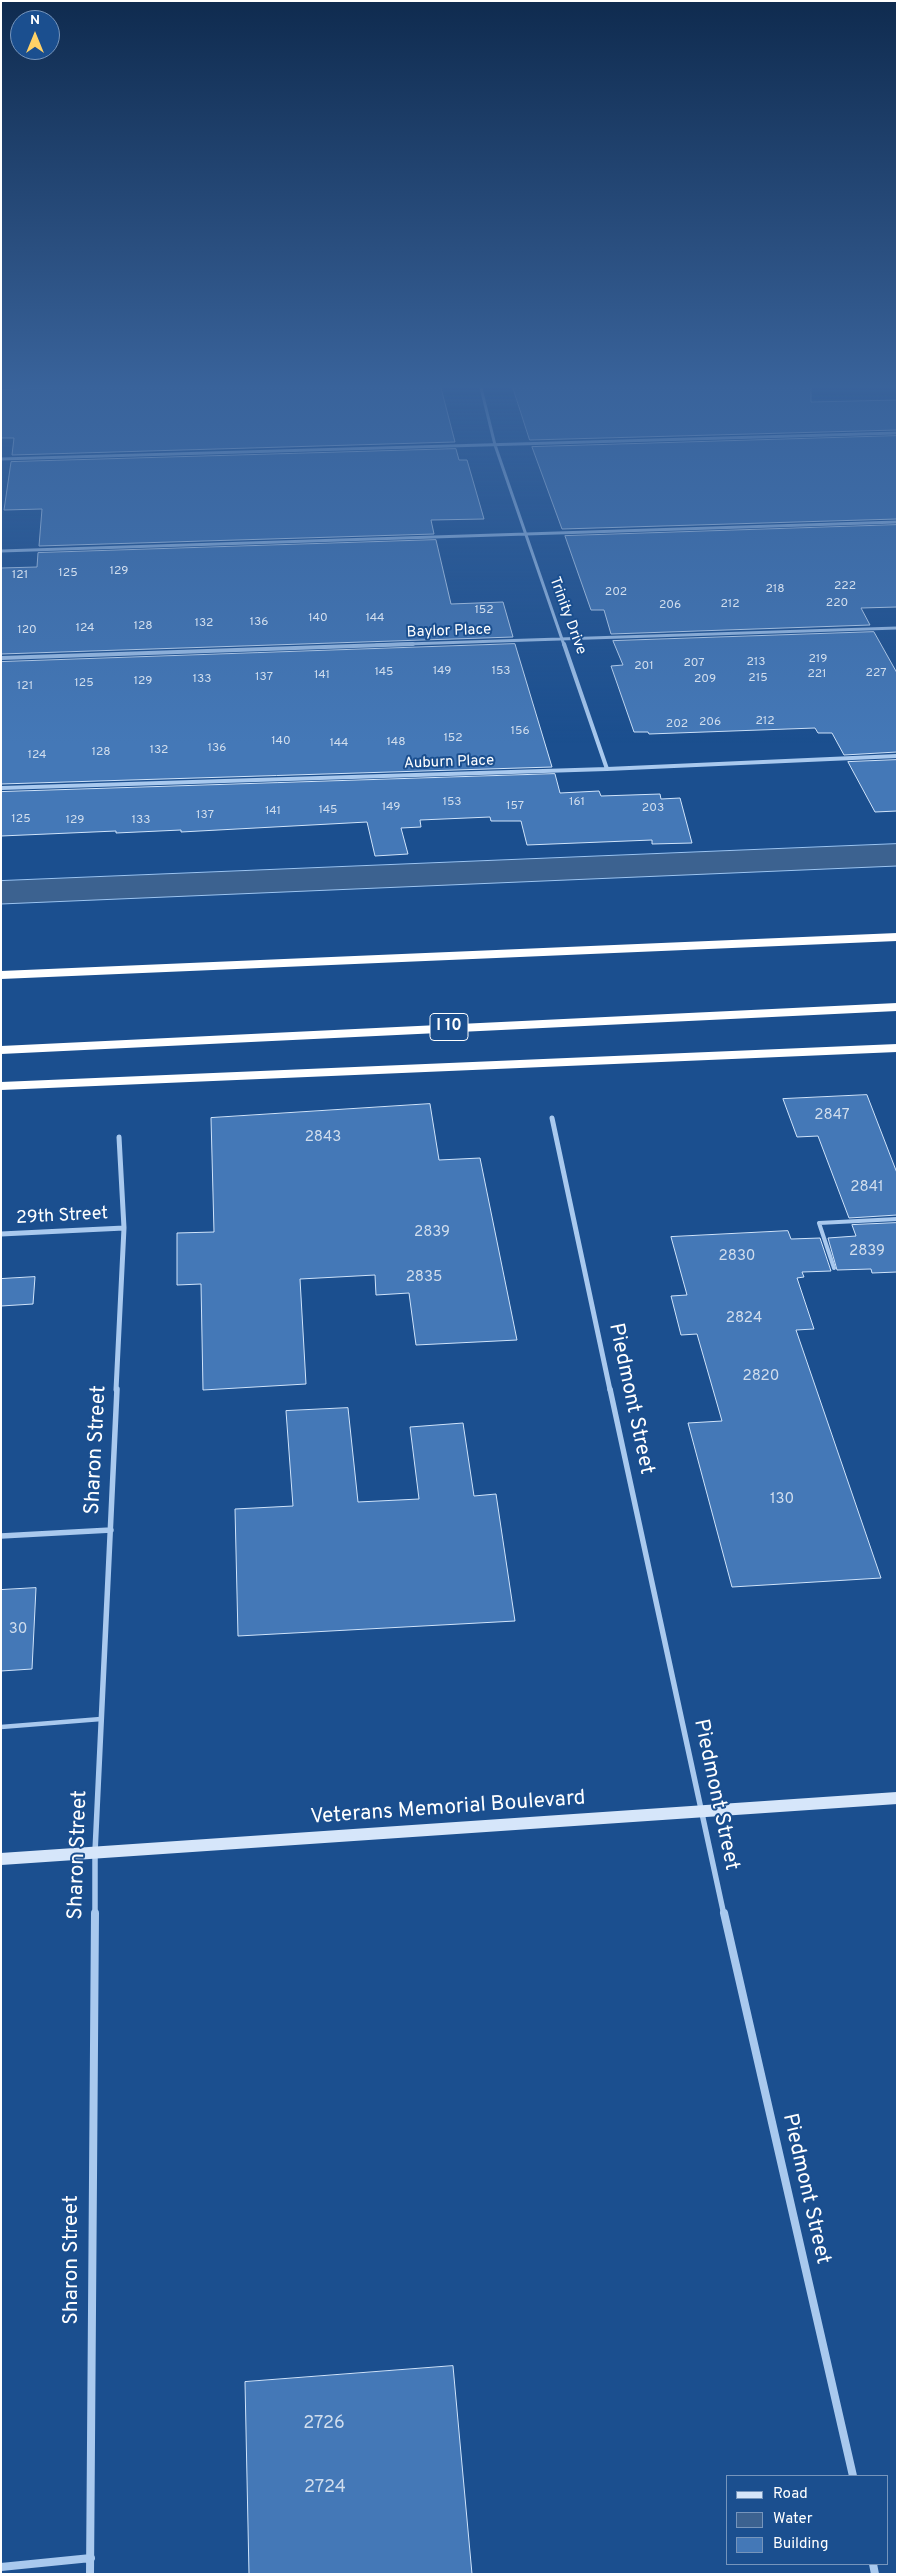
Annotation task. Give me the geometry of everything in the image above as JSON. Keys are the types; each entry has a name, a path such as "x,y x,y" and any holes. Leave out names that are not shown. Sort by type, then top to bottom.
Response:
{"highway":[{"path":"1,975 897,935"},
{"name":"I 10","path":"1,1050 897,1007"},
{"path":"1,1086 897,1048"}],"street":[{"name":"Trinity Drive","path":"514,504 564,639 607,769"},
{"path":"1,551 897,522"},
{"name":"Baylor Place","path":"1,658 897,628"},
{"name":"Auburn Place","path":"1,788 607,769 897,756"},
{"name":"Piedmont Street","path":"552,1118 701,1812 853,2475"},
{"name":"Sharon Street","path":"90,2574 90,2298 95,1852 124,1228 119,1137"},
{"name":"29th Street","path":"1,1234 124,1228"},
{"path":"1,1536 110,1530"},
{"name":"Veterans Memorial Boulevard","path":"1,1859 897,1798"},
{"path":"1,2567 91,2558"}],"lane":[{"path":"834,1268 819,1223 897,1219"},
{"path":"1,1726 101,1719"}],"water":[{"path":"897,844 897,866 1,904 1,881"}],"building":[{"path":"5,504 480,504 484,519 431,520 434,534 39,546 42,509 4,510"},
{"path":"553,504 897,504 897,519 562,529"},
{"path":"897,525 897,607 861,608 870,625 611,634 604,610 591,610 565,536"},
{"path":"436,540 451,604 503,602 513,637 1,654 1,568 37,567 38,553"},
{"path":"874,632 897,673 897,752 844,755 832,733 818,733 815,728 649,734 648,732 634,732 611,666 623,665 613,641"},
{"path":"515,644 552,767 1,784 1,662"},
{"path":"897,760 897,811 875,812 848,762"},
{"path":"555,774 560,793 599,791 601,796 660,794 661,799 680,798 692,843 652,844 652,840 527,845 521,821 491,821 490,817 420,820 421,827 401,828 408,854 375,856 367,822 181,832 181,830 116,833 116,831 1,836 1,792"},
{"path":"867,1095 897,1173 897,1215 849,1218 818,1136 797,1137 783,1099"},
{"path":"430,1104 439,1160 480,1158 517,1340 416,1345 409,1293 376,1295 375,1275 300,1279 306,1384 203,1390 201,1284 177,1285 177,1233 214,1232 211,1118"},
{"path":"897,1223 897,1272 872,1273 871,1269 837,1270 828,1238 856,1236 852,1225"},
{"path":"788,1231 791,1239 820,1238 831,1271 802,1272 804,1277 797,1278 814,1329 796,1330 881,1578 732,1587 688,1423 722,1421 697,1334 681,1335 671,1296 687,1295 671,1237"},
{"path":"35,1277 33,1304 1,1306 1,1279"},
{"path":"348,1408 358,1502 419,1499 410,1427 463,1423 474,1496 496,1494 515,1621 238,1636 235,1509 293,1506 286,1411"},
{"path":"36,1588 32,1669 1,1671 1,1590"},
{"path":"453,2366 472,2574 249,2574 245,2382"}]}
